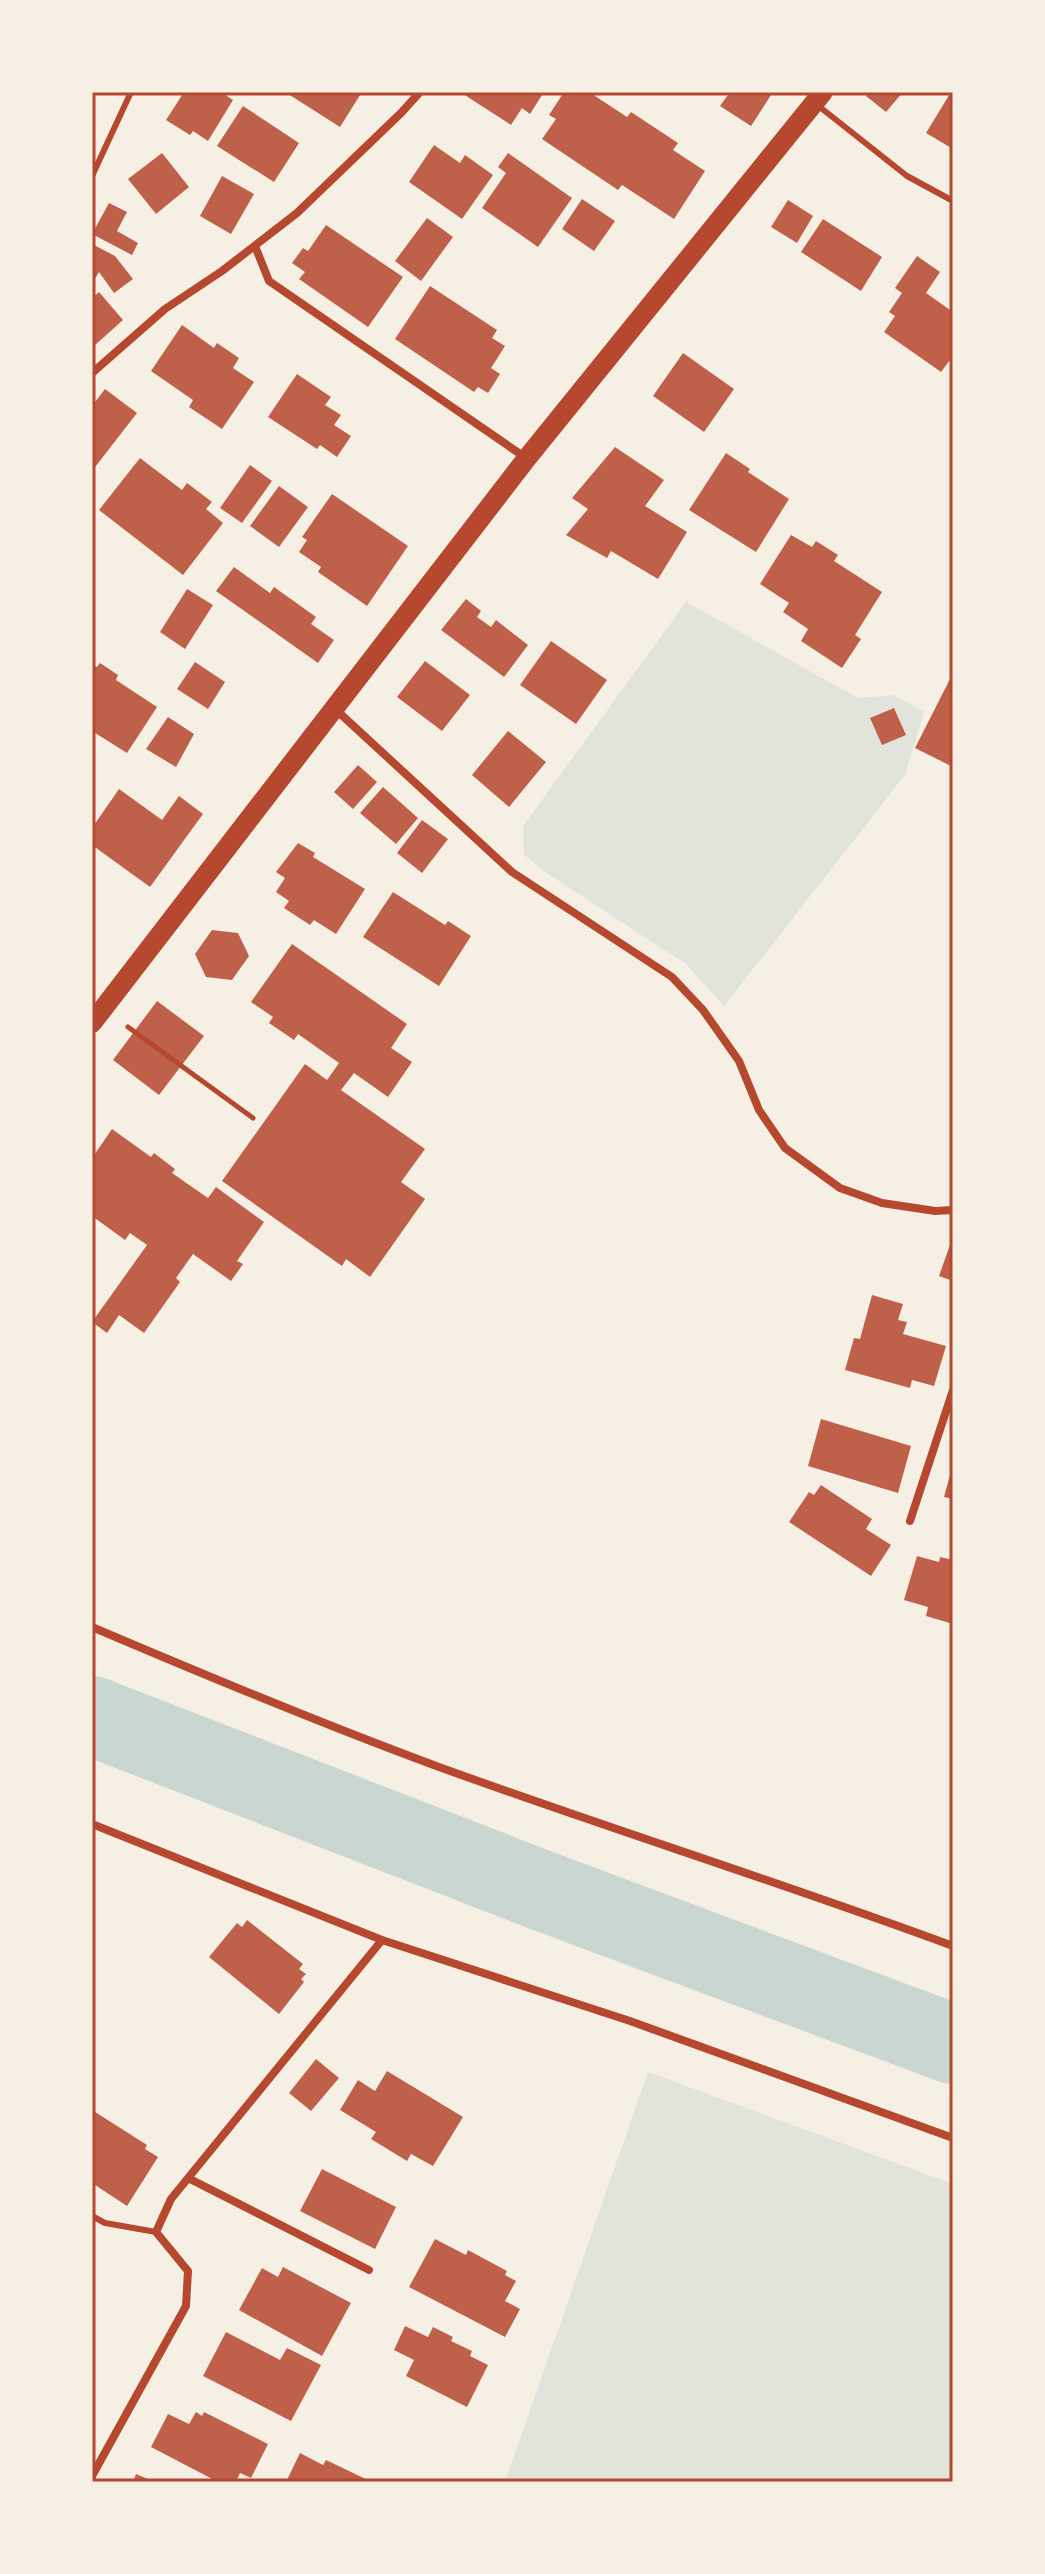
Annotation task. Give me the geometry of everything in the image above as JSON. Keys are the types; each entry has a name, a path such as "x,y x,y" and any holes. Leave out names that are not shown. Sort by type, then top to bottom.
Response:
{"main road":[{"path":"98,1016 527,458 819,97"}],"street":[{"path":"92,373 165,309 297,213 420,92"},
{"path":"255,246 269,281 527,458"},
{"path":"333,707 512,872 672,977 703,1010 739,1061 759,1110 785,1148 840,1188 882,1203 935,1211 953,1210"},
{"path":"910,1521 953,1390"},
{"path":"92,1627 258,1698 440,1767 823,1898 953,1946"},
{"path":"92,1824 382,1940 630,2021 953,2138"},
{"path":"92,2476 186,2306 188,2271 156,2232 171,2199 382,1940"},
{"path":"188,2178 369,2270"}],"lane":[{"path":"92,176 131,92"},
{"path":"819,97 907,176 953,201"},
{"path":"92,2216 105,2223 156,2232"}],"path":[{"path":"98,1016 253,1118"}],"shaded area":[{"path":"686,602 858,698 893,695 924,712 905,775 724,1006 686,964 524,855 523,826"},
{"path":"648,2072 953,2184 953,2482 505,2482"}],"building":[{"path":"184,92 221,92 233,100 208,141 193,131 190,135 166,120"},
{"path":"285,92 362,92 340,127"},
{"path":"460,92 544,92 530,114 522,108 511,125"},
{"path":"564,92 589,92 627,117 631,112 678,143 673,150 705,171 674,219 622,185 618,190 542,139 556,119 549,115"},
{"path":"730,92 773,92 751,126 720,106"},
{"path":"869,92 903,92 886,112 866,96"},
{"path":"953,92 953,149 926,133"},
{"path":"243,106 299,143 274,182 217,146"},
{"path":"434,145 460,163 465,155 493,175 462,219 409,182"},
{"path":"162,153 189,187 156,214 128,179"},
{"path":"508,153 572,198 538,247 482,208 506,173 498,167"},
{"path":"222,176 254,194 231,234 200,216"},
{"path":"582,199 615,221 594,251 562,229"},
{"path":"788,200 813,216 797,243 771,227"},
{"path":"109,203 127,212 117,231 138,243 132,255 92,234"},
{"path":"427,218 453,237 421,281 395,261"},
{"path":"823,219 882,257 861,291 801,252"},
{"path":"326,225 403,277 368,327 299,279 305,272 292,263 303,248 308,251"},
{"path":"92,244 115,256 133,279 114,293 99,272 92,284"},
{"path":"917,256 940,272 926,293 953,312 953,356 941,372 884,332 895,316 889,312 902,293 895,288"},
{"path":"430,286 497,330 492,338 505,346 491,368 500,374 488,393 478,387 474,392 395,339"},
{"path":"99,292 123,320 94,346 92,298"},
{"path":"182,325 214,348 217,343 239,358 233,368 254,382 222,429 189,407 193,400 151,371"},
{"path":"683,353 734,389 704,432 653,396"},
{"path":"297,374 331,397 325,405 341,415 334,425 351,436 337,457 320,445 317,449 268,417"},
{"path":"105,389 137,413 92,471 92,406"},
{"path":"615,447 664,480 645,506 687,532 658,579 611,551 607,558 566,535 588,509 572,498"},
{"path":"726,453 789,499 756,552 689,510"},
{"path":"140,458 182,490 187,483 212,502 206,509 223,523 183,575 99,510"},
{"path":"250,465 272,481 242,523 220,508"},
{"path":"279,486 308,507 279,547 250,526"},
{"path":"332,494 408,546 367,606 318,572 321,567 299,552 307,540 302,537"},
{"path":"791,535 812,547 816,541 838,555 834,561 882,592 855,635 861,639 842,668 801,641 808,629 783,612 789,603 760,584"},
{"path":"234,567 270,593 274,587 316,617 311,624 334,640 318,663 216,591"},
{"path":"187,589 213,605 185,649 160,632"},
{"path":"466,599 481,611 477,617 491,627 496,620 528,645 504,677 441,630"},
{"path":"551,641 607,680 576,724 520,685"},
{"path":"425,661 470,695 442,731 397,697"},
{"path":"195,662 225,682 208,709 177,689"},
{"path":"100,663 118,675 116,680 157,707 127,753 92,731 92,664 97,667"},
{"path":"953,673 953,767 915,748"},
{"path":"894,708 906,735 882,745 870,718"},
{"path":"168,717 194,734 176,767 146,749"},
{"path":"508,731 546,762 509,807 472,775"},
{"path":"358,765 377,782 353,809 334,792"},
{"path":"383,787 418,818 396,844 360,813"},
{"path":"119,789 162,820 179,796 203,814 150,887 92,845 92,828"},
{"path":"422,820 448,839 422,873 397,853"},
{"path":"298,843 315,853 313,857 365,889 336,934 314,920 310,925 284,908 289,901 276,892 285,878 276,872"},
{"path":"393,892 445,925 448,921 471,936 439,986 363,937"},
{"path":"212,930 238,933 249,956 232,980 206,977 195,954"},
{"path":"292,944 407,1024 391,1048 412,1062 388,1097 354,1073 341,1090 425,1149 401,1182 425,1199 370,1277 346,1259 342,1266 222,1181 305,1064 327,1080 339,1063 298,1034 294,1040 269,1023 273,1017 251,1002"},
{"path":"157,1001 204,1036 159,1095 113,1060"},
{"path":"112,1129 151,1157 154,1153 175,1169 172,1173 208,1198 216,1187 264,1222 237,1261 243,1264 231,1281 193,1254 176,1278 180,1282 144,1333 119,1315 107,1333 92,1322 147,1245 130,1233 125,1240 92,1216 92,1158"},
{"path":"953,1242 953,1281 939,1276"},
{"path":"872,1295 903,1304 898,1320 907,1322 903,1334 946,1346 934,1386 912,1380 910,1388 845,1370 854,1338 860,1339"},
{"path":"821,1419 911,1446 898,1493 808,1466"},
{"path":"950,1475 953,1476 953,1499 944,1497"},
{"path":"821,1485 872,1519 866,1529 891,1545 871,1576 789,1522 809,1492 814,1495"},
{"path":"917,1556 939,1562 940,1557 953,1560 953,1624 926,1616 928,1607 904,1600"},
{"path":"247,1920 303,1964 299,1969 306,1974 301,1979 304,1982 279,2014 209,1957 237,1923 242,1927"},
{"path":"316,2059 339,2078 311,2111 289,2093"},
{"path":"387,2071 463,2117 433,2166 411,2154 407,2161 371,2139 376,2132 340,2110 358,2080 375,2091"},
{"path":"92,2110 147,2145 145,2149 158,2157 127,2206 92,2183"},
{"path":"322,2169 396,2207 375,2249 300,2211"},
{"path":"435,2239 466,2255 468,2250 507,2271 505,2275 516,2281 505,2301 520,2309 505,2337 409,2287"},
{"path":"283,2267 351,2303 322,2356 239,2310 262,2268 278,2277"},
{"path":"405,2326 428,2337 433,2327 453,2337 451,2341 472,2351 470,2356 488,2365 467,2407 406,2376 414,2360 394,2350"},
{"path":"226,2332 280,2360 287,2348 321,2365 291,2421 203,2376"},
{"path":"196,2412 202,2416 204,2412 268,2444 251,2478 240,2473 236,2482 218,2482 151,2447 168,2414 189,2424"},
{"path":"300,2453 323,2465 326,2460 372,2482 286,2482"},
{"path":"136,2474 155,2482 133,2482"}],"waterway":[{"path":"92,1716 543,1891 953,2044"}]}
